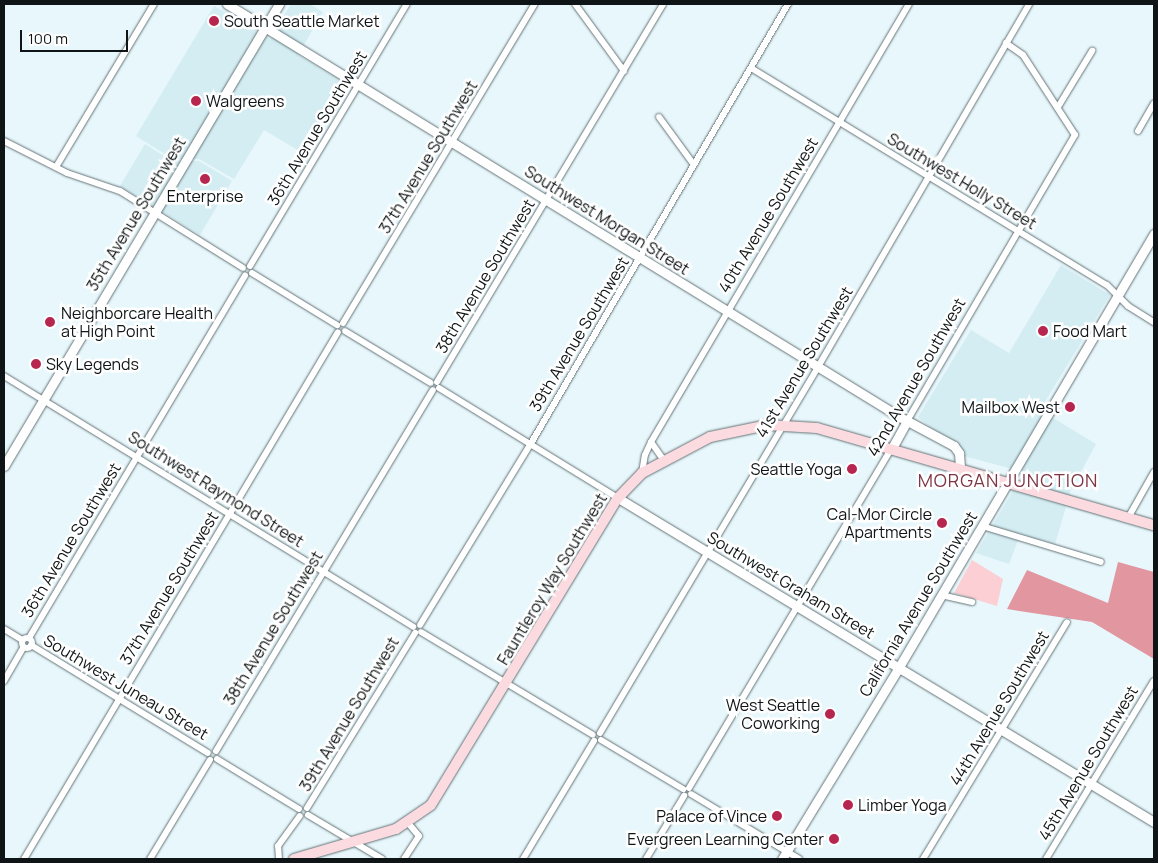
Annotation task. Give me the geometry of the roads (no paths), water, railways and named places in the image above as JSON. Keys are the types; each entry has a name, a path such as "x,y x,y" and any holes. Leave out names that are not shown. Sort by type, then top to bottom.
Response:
{"main road":[{"name":"Fauntleroy Way Southwest","path":"294,859 408,823 440,794 618,498 642,473 663,459 731,430 784,424 839,433 1154,525"}],"street":[{"path":"56,167 154,4"},
{"name":"Southwest Morgan Street","path":"227,4 818,367 907,421 954,446 959,453 960,468"},
{"name":"35th Avenue Southwest","path":"4,466 279,4"},
{"name":"36th Avenue Southwest","path":"250,266 407,4"},
{"name":"37th Avenue Southwest","path":"24,859 535,4"},
{"path":"575,4 624,71"},
{"name":"38th Avenue Southwest","path":"211,757 663,4"},
{"name":"39th Avenue Southwest","path":"307,812 530,445 788,4"},
{"name":"40th Avenue Southwest","path":"642,473 645,455 652,442 727,311 909,4"},
{"name":"41st Avenue Southwest","path":"523,859 708,553 1029,4"},
{"path":"1006,43 1023,55 1058,107 1092,51"},
{"name":"Southwest Holly Street","path":"751,68 1107,286 1154,322"},
{"path":"1138,131 1154,104"},
{"name":"42nd Avenue Southwest","path":"646,859 798,607 1075,135 1058,107"},
{"path":"659,117 694,165"},
{"path":"4,141 56,167 120,191 243,268 245,275 252,273 250,266 243,268"},
{"name":"California Avenue Southwest","path":"784,855 899,667 1154,234"},
{"name":"Southwest Graham Street","path":"252,273 530,445 1154,822"},
{"name":"36th Avenue Southwest","path":"4,681 245,275"},
{"name":"Southwest Raymond Street","path":"4,376 687,792 784,855 799,859"},
{"path":"652,442 663,459"},
{"path":"1128,518 1154,472"},
{"path":"982,526 1101,562"},
{"path":"941,595 972,602"},
{"name":"44th Avenue Southwest","path":"923,859 1067,622"},
{"name":"Southwest Juneau Street","path":"4,629 299,813"},
{"name":"45th Avenue Southwest","path":"1046,859 1154,681"},
{"path":"150,859 211,757"},
{"path":"279,859 278,846 299,813 307,812 382,859"},
{"path":"404,859 419,836 408,823"}],"place":[{"name":"South Seattle Market","path":"214,21"},
{"name":"Walgreens","path":"196,101"},
{"name":"Enterprise","path":"205,179"},
{"name":"Neighborcare Health at High Point","path":"50,322"},
{"name":"Food Mart","path":"1043,331"},
{"name":"Sky Legends","path":"36,364"},
{"name":"Mailbox West","path":"1070,407"},
{"name":"Seattle Yoga","path":"852,469"},
{"name":"Cal-Mor Circle Apartments","path":"942,523"},
{"name":"West Seattle Coworking","path":"830,714"},
{"name":"Limber Yoga","path":"848,805"},
{"name":"Palace of Vince","path":"777,816"},
{"name":"Evergreen Learning Center","path":"834,839"}],"district":[{"name":"MORGAN JUNCTION","path":"1008,480"}]}
